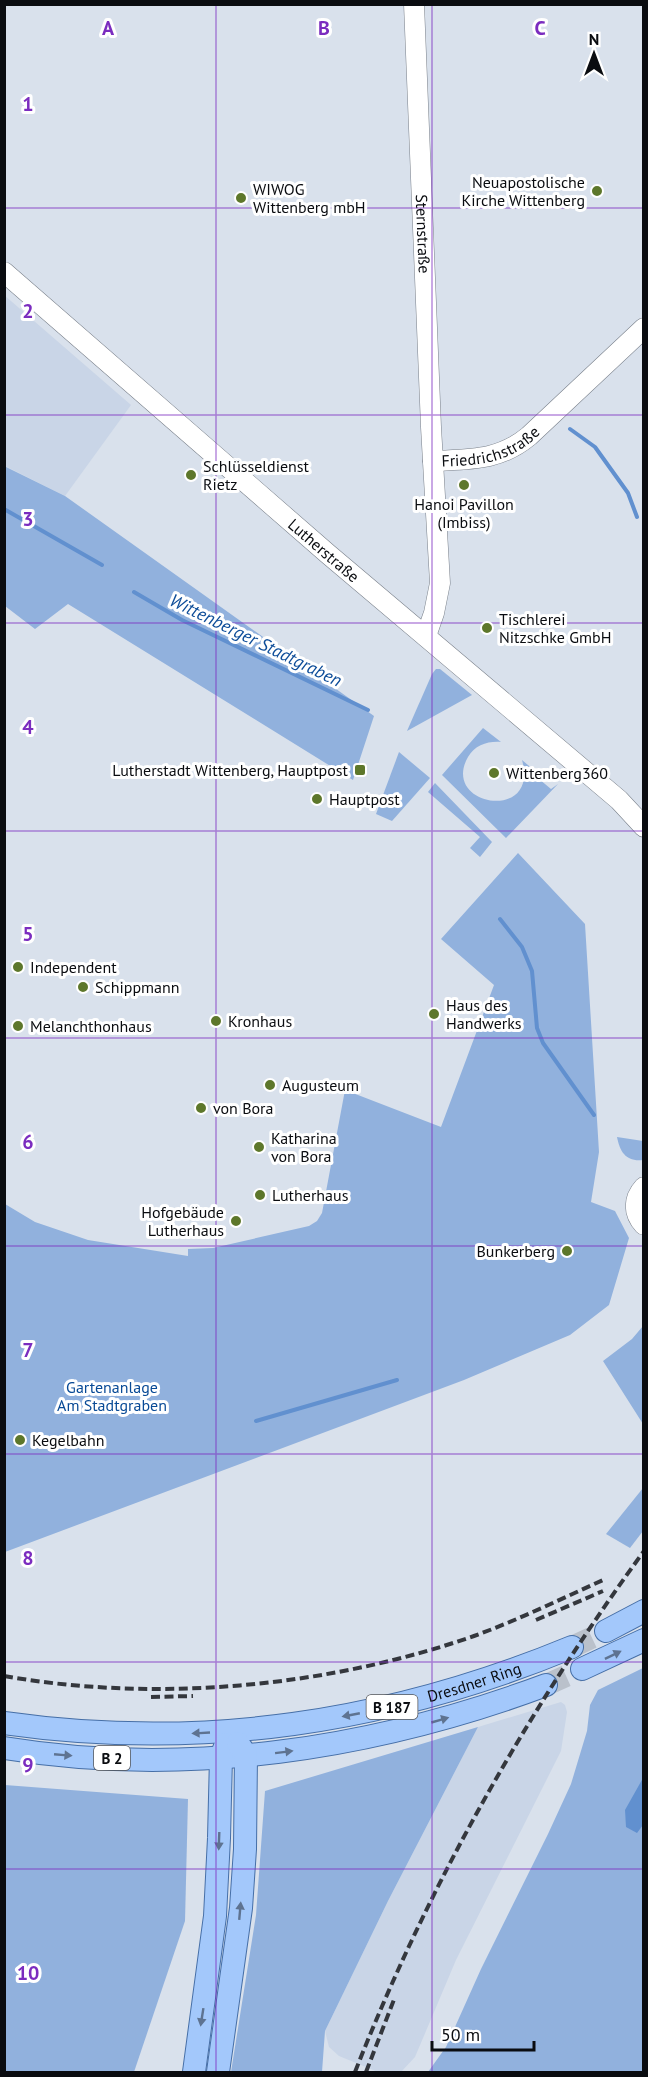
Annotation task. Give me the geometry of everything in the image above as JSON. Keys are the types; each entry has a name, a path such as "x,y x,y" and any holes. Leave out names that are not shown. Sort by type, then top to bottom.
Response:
{"main road":[{"path":"606,1631 644,1611"},
{"path":"582,1669 644,1640"},
{"name":"Dresdner Ring","path":"231,1731 308,1723 394,1706 488,1679 572,1647"},
{"name":"Dresdner Ring","path":"221,1757 301,1750 398,1731 484,1707 546,1685"},
{"name":"B 2","path":"4,1723 70,1731 134,1734 231,1731"},
{"path":"218,2073 241,1908 245,1849 246,1755 231,1731"},
{"path":"194,2073 215,1916 221,1757 231,1731"},
{"name":"B 2","path":"4,1748 123,1759 221,1757"}],"street":[{"name":"Sternstraße","path":"414,4 433,461"},
{"name":"Lutherstraße","path":"4,272 328,554 619,800 644,827"},
{"name":"Friedrichstraße","path":"426,636 434,613 440,583 433,461 482,458 512,449 644,328"},
{"path":"644,1187 636,1198 635,1207 637,1216 644,1225"}],"shaded area":[{"path":"4,295 131,405 65,496 5,466"},
{"path":"561,1702 565,1705 567,1712 561,1751 456,1960 415,2057 401,2072 378,2072 339,2056 329,2047 325,2031 388,1901 478,1727"},
{"path":"643,1778 643,1825 637,1833 626,1827 625,1810"}],"green space":[{"path":"4,466 65,496 374,716 353,780 68,604 35,629 5,606"},
{"path":"436,669 440,669 472,695 407,731 432,674"},
{"path":"483,728 501,742 482,745 474,749 468,757 463,774 467,787 478,796 491,800 505,800 517,793 524,780 522,760 541,776 539,779 551,789 558,784 506,838 442,775"},
{"path":"399,752 430,778 392,821 376,814"},
{"path":"435,783 492,842 480,857 470,848 480,837 428,792"},
{"name":"Gartenanlage Am Stadtgraben","path":"518,853 585,924 599,1152 591,1202 615,1211 629,1238 609,1305 570,1335 464,1380 5,1552 5,1204 35,1222 88,1240 188,1256 188,1249 213,1248 309,1226 317,1221 322,1213 345,1090 441,1127 494,985 441,939"},
{"path":"617,1137 643,1141 643,1160 628,1158 620,1147"},
{"path":"643,1326 643,1424 603,1361 632,1339"},
{"path":"643,1488 643,1531 630,1548 606,1534"},
{"path":"643,1668 643,2072 428,2072 446,2047 481,1969 571,1784 587,1731 590,1705 598,1690"},
{"path":"478,1727 388,1901 325,2031 322,2072 231,2072 256,1915 265,1791"},
{"path":"5,1785 188,1799 185,1921 134,2072 5,2072"}],"waterway":[{"path":"570,429 595,447 628,493 637,517"},
{"name":"Wittenberger Stadtgraben","path":"4,509 102,565"},
{"name":"Wittenberger Stadtgraben","path":"134,592 182,620 368,710"},
{"name":"Wittenberger Stadtgraben","path":"500,919 522,947 532,971 537,1028 543,1043 594,1115"},
{"name":"Wittenberger Stadtgraben","path":"256,1421 397,1380"}],"tunnel":[{"path":"572,1647 606,1631"},
{"path":"546,1685 582,1669"}],"railway":[{"path":"355,2072 414,1935 483,1802 559,1675 644,1551"},
{"path":"4,1676 62,1684 181,1689 301,1678 360,1668 474,1636 603,1580"},
{"path":"536,1620 603,1591"},
{"path":"151,1697 193,1696"},
{"path":"366,2072 395,1997"}],"place":[{"name":"Neuapostolische Kirche Wittenberg","path":"597,191"},
{"name":"WIWOG Wittenberg mbH","path":"241,198"},
{"name":"Schlüsseldienst Rietz","path":"191,475"},
{"name":"Hanoi Pavillon (Imbiss)","path":"464,485"},
{"name":"Tischlerei Nitzschke GmbH","path":"487,628"},
{"name":"Lutherstadt Wittenberg, Hauptpost","path":"360,770"},
{"name":"Wittenberg360","path":"494,773"},
{"name":"Hauptpost","path":"317,799"},
{"name":"Independent","path":"18,967"},
{"name":"Schippmann","path":"83,987"},
{"name":"Haus des Handwerks","path":"434,1014"},
{"name":"Kronhaus","path":"216,1021"},
{"name":"Melanchthonhaus","path":"18,1026"},
{"name":"Augusteum","path":"270,1085"},
{"name":"von Bora","path":"201,1108"},
{"name":"Katharina von Bora","path":"259,1147"},
{"name":"Lutherhaus","path":"260,1195"},
{"name":"Hofgebäude Lutherhaus","path":"236,1221"},
{"name":"Bunkerberg","path":"567,1251"},
{"name":"Kegelbahn","path":"20,1440"}]}
